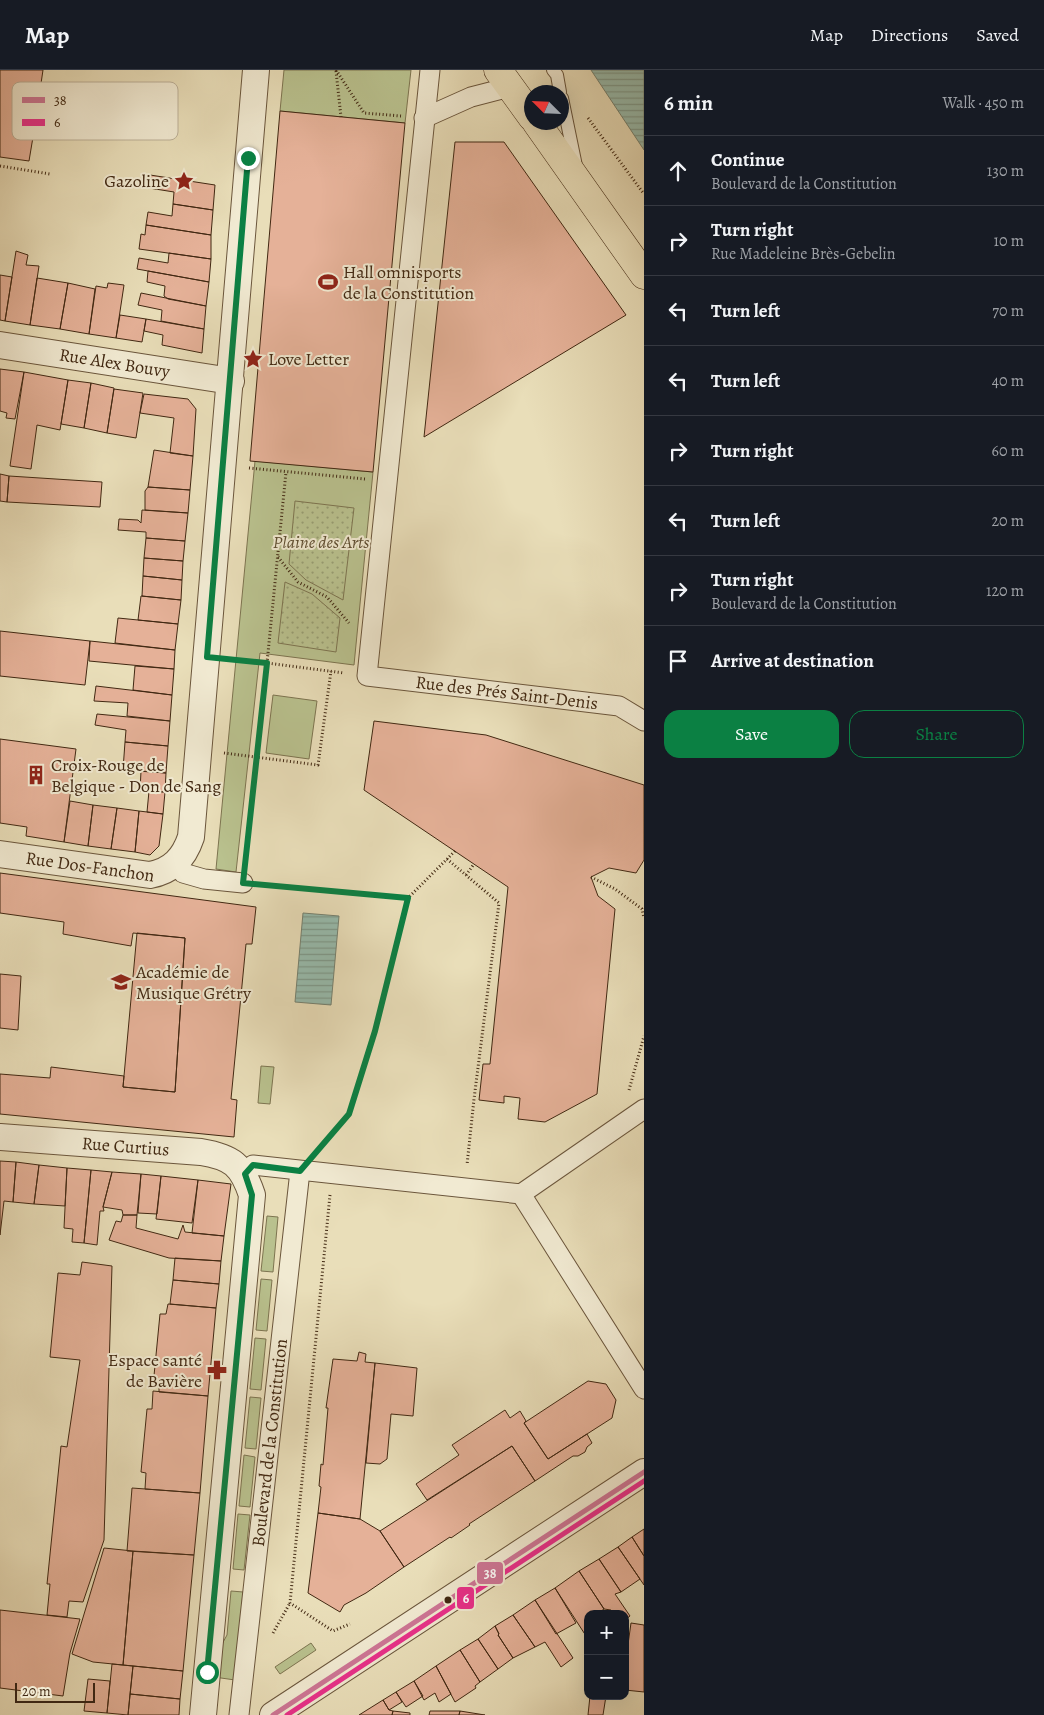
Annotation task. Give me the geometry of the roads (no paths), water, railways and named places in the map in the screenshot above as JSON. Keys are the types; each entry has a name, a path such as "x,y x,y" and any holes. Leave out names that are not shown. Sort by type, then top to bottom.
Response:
{"main road":[{"path":"504,79 524,106"},
{"path":"542,130 644,275"}],"street":[{"path":"243,883 204,879 183,873 177,863 186,852 191,837 256,70"},
{"path":"424,118 430,70"},
{"path":"424,118 471,97 504,79"},
{"name":"Rue des Prés Saint-Denis","path":"424,118 368,667 619,706 644,721"},
{"name":"Rue Alex Bouvy","path":"0,345 231,381"},
{"name":"Rue Dos-Fanchon","path":"0,854 150,875 161,873 177,863"},
{"path":"203,1715 252,1195 245,1174 253,1165 521,1194 644,1109"},
{"name":"Rue Curtius","path":"0,1137 201,1152 223,1156 245,1174"},
{"name":"Boulevard de la Constitution","path":"239,1715 300,1171"},
{"path":"521,1194 644,1389"},
{"path":"273,1715 644,1472"}],"lane":[{"path":"553,70 558,85"},
{"path":"569,130 580,185"}],"place":[{"name":"Gazoline","path":"184,181"},
{"name":"Hall omnisports de la Constitution","path":"328,282"},
{"name":"Love Letter","path":"253,359"},
{"name":"Croix-Rouge de Belgique - Don de Sang","path":"36,775"},
{"name":"Académie de Musique Grétry","path":"121,982"},
{"name":"Espace santé de Bavière","path":"217,1370"}],"park label":[{"name":"Plaine des Arts","path":"321,542"}]}
